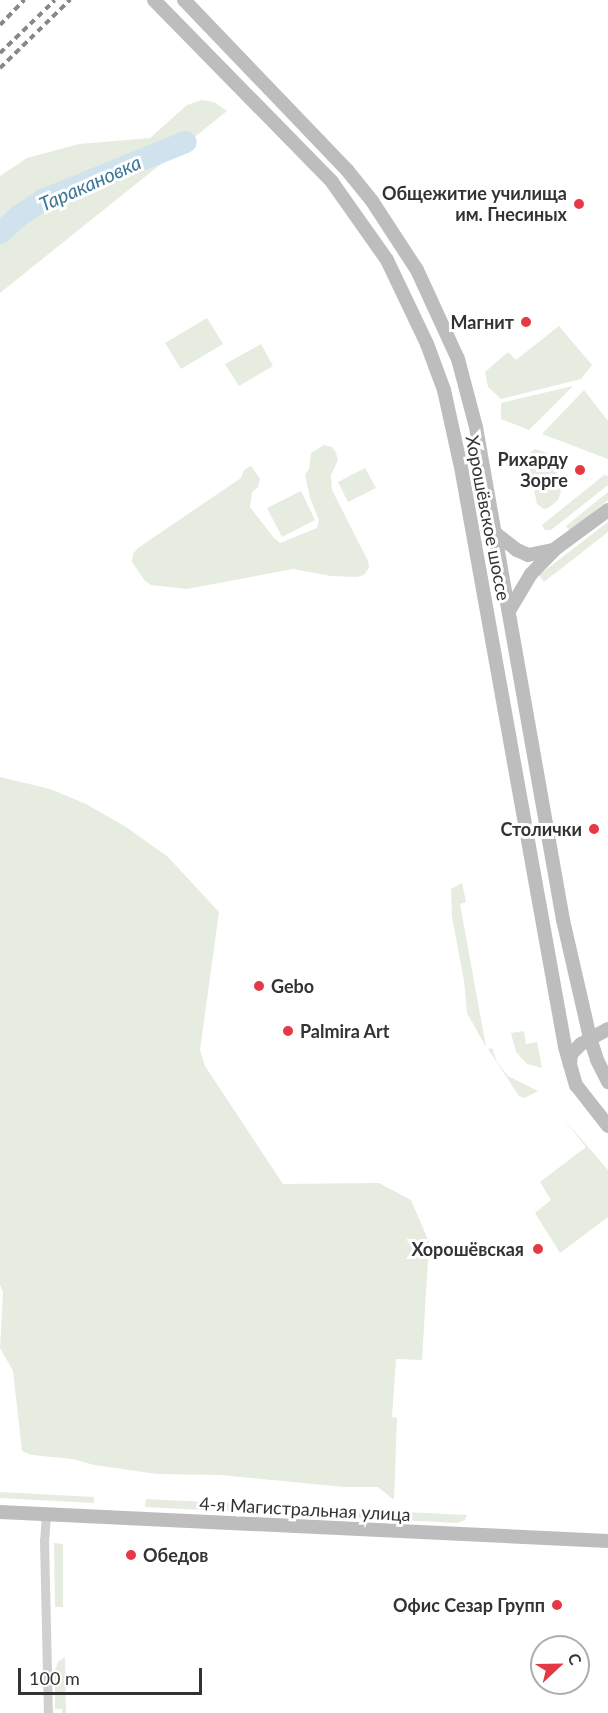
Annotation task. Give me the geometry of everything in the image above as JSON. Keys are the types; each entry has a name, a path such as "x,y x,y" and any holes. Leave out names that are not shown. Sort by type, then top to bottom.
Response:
{"main road":[{"name":"Хорошёвское шоссе","path":"154,0 332,182 387,260 428,344 444,390 461,467 571,1070 581,1093 608,1126"},
{"name":"Хорошёвское шоссе","path":"184,0 347,170 372,201 417,270 445,327 464,377 495,532 547,836 590,1038 597,1060 608,1082"},
{"path":"509,611 531,574 555,549 608,510"},
{"path":"495,532 516,550 528,555 555,549"},
{"path":"559,1009 568,1033 579,1039 590,1038"},
{"path":"571,1070 571,1054 590,1038 608,1029"},
{"name":"4-я Магистральная улица","path":"0,1512 608,1541"}],"street":[{"path":"46,1514 44,1540 48,1713"}],"shaded area":[{"path":"202,100 214,102 227,111 0,293 0,176 27,158 79,144 150,138 187,105"},
{"path":"207,318 223,344 181,369 165,343"},
{"path":"559,326 592,365 581,379 501,399 488,387 485,372 508,352 516,360"},
{"path":"261,344 273,366 239,386 225,364"},
{"path":"573,386 529,430 501,419 501,403"},
{"path":"584,390 608,421 608,459 542,434"},
{"path":"324,445 332,447 336,453 338,460 331,475 332,490 368,561 369,568 364,575 331,576 293,569 187,589 151,585 145,581 132,562 133,554 138,548 241,478 244,470 251,466 260,479 258,487 252,492 250,507 274,538 280,543 317,528 319,520 310,498 305,475 309,469 311,453"},
{"path":"535,449 552,455 561,491 558,500 544,509 537,504 527,455"},
{"path":"365,468 376,488 348,502 338,482"},
{"path":"604,475 608,476 608,485 551,530 545,530 542,525"},
{"path":"301,491 315,520 282,537 267,508"},
{"path":"608,492 608,500 570,531 566,526"},
{"path":"608,522 608,532 544,582 539,575"},
{"path":"0,777 50,789 86,804 126,827 168,857 219,912 200,1050 205,1066 283,1184 379,1183 411,1200 429,1242 422,1360 396,1359 392,1417 397,1418 394,1500 378,1487 344,1487 221,1475 157,1474 94,1465 73,1459 32,1455 22,1451 13,1371 0,1348 3,1292 0,1285"},
{"path":"462,883 466,902 460,904 486,1047 467,1013 464,981 452,917 451,889"},
{"path":"524,1031 526,1044 537,1042 542,1068 527,1064 516,1052 511,1033"},
{"path":"492,1048 497,1062 508,1076 538,1091 524,1098 519,1096 488,1049"},
{"path":"563,1118 608,1170 608,1217 560,1253 535,1213 551,1200 540,1182 586,1147"},
{"path":"0,1492 94,1497 94,1503 0,1498"},
{"path":"146,1499 467,1515 465,1520 457,1523 145,1507"},
{"path":"54,1543 63,1544 63,1607 55,1607"},
{"path":"65,1657 66,1713 62,1713 62,1709 55,1709 55,1670 58,1662"}],"waterway":[{"name":"Таракановка","path":"0,233 19,216 43,200 186,142"}],"railway":[{"path":"0,25 24,0"},
{"path":"0,53 55,0"},
{"path":"0,68 70,0"}],"place":[{"name":"Общежитие училища им. Гнесиных","path":"579,204"},
{"name":"Магнит","path":"526,322"},
{"name":"Рихарду Зорге","path":"580,470"},
{"name":"Столички","path":"594,829"},
{"name":"Gebo","path":"259,986"},
{"name":"Palmira Art","path":"288,1031"},
{"name":"Хорошёвская","path":"538,1249"},
{"name":"Обедов","path":"131,1555"},
{"name":"Офис Сезар Групп","path":"557,1605"}]}
